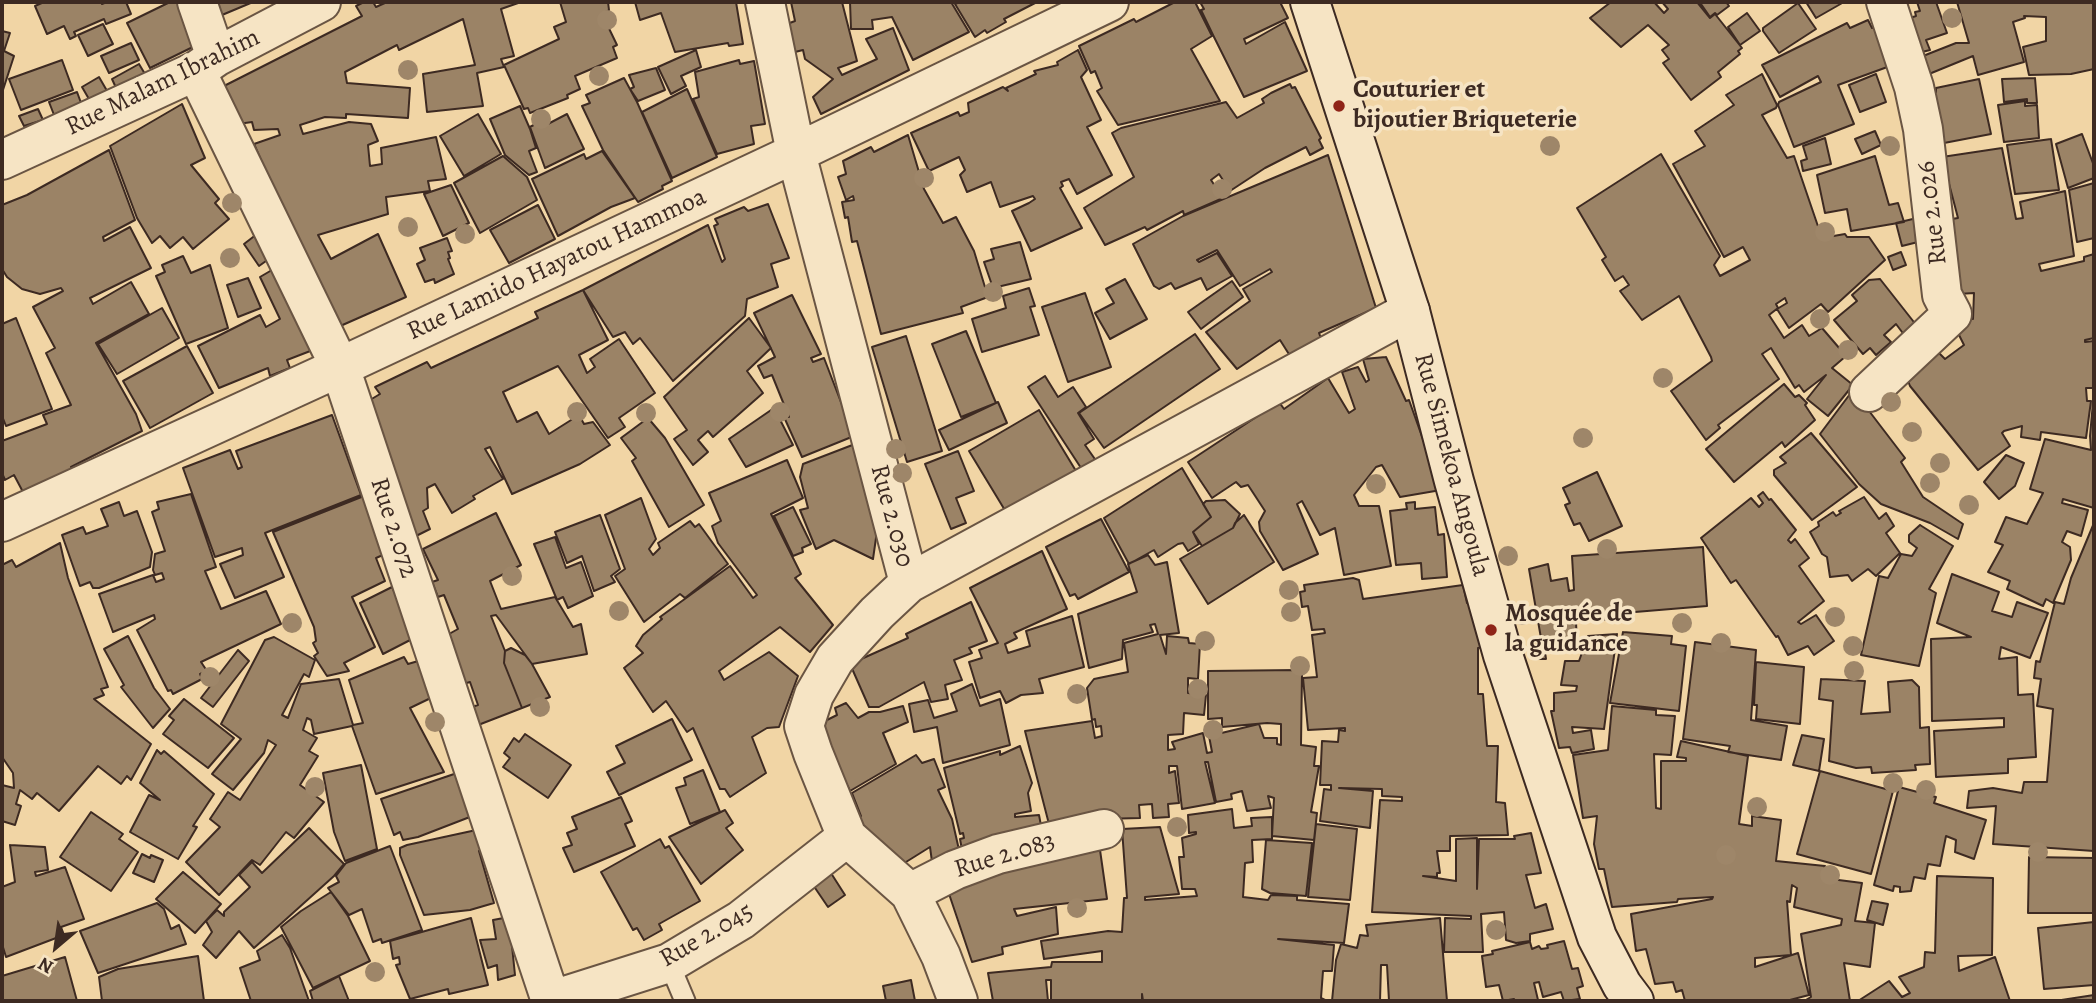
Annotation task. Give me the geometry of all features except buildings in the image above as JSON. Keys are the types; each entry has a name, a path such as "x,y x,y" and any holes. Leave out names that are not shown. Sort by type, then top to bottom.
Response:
{"street":[{"name":"Rue 2.072","path":"197,2 206,64 340,367 550,1001"},
{"name":"Rue Malam Ibrahim","path":"2,160 206,64 321,2"},
{"name":"Rue 2.030","path":"765,2 796,153 909,583 835,659 814,695 804,726 847,837 910,894 941,956 958,1001"},
{"name":"Rue Lamido Hayatou Hammoa","path":"2,522 796,153 1109,2"},
{"name":"Rue Simekoa Angoula","path":"1310,2 1410,311 1503,655 1597,937 1622,985 1634,1001"},
{"name":"Rue 2.026","path":"1869,392 1952,314 1942,295 1923,129 1916,97 1885,2"},
{"path":"909,583 1410,311"},
{"name":"Rue 2.083","path":"910,894 955,870 998,854 1104,829"},
{"name":"Rue 2.045","path":"550,1001 669,963 741,920 847,837"}],"lane":[{"path":"669,963 685,1001"}],"place":[{"name":"Couturier et bijoutier Briqueterie","path":"1339,106"},
{"name":"Mosquée de la guidance","path":"1491,630"}]}
